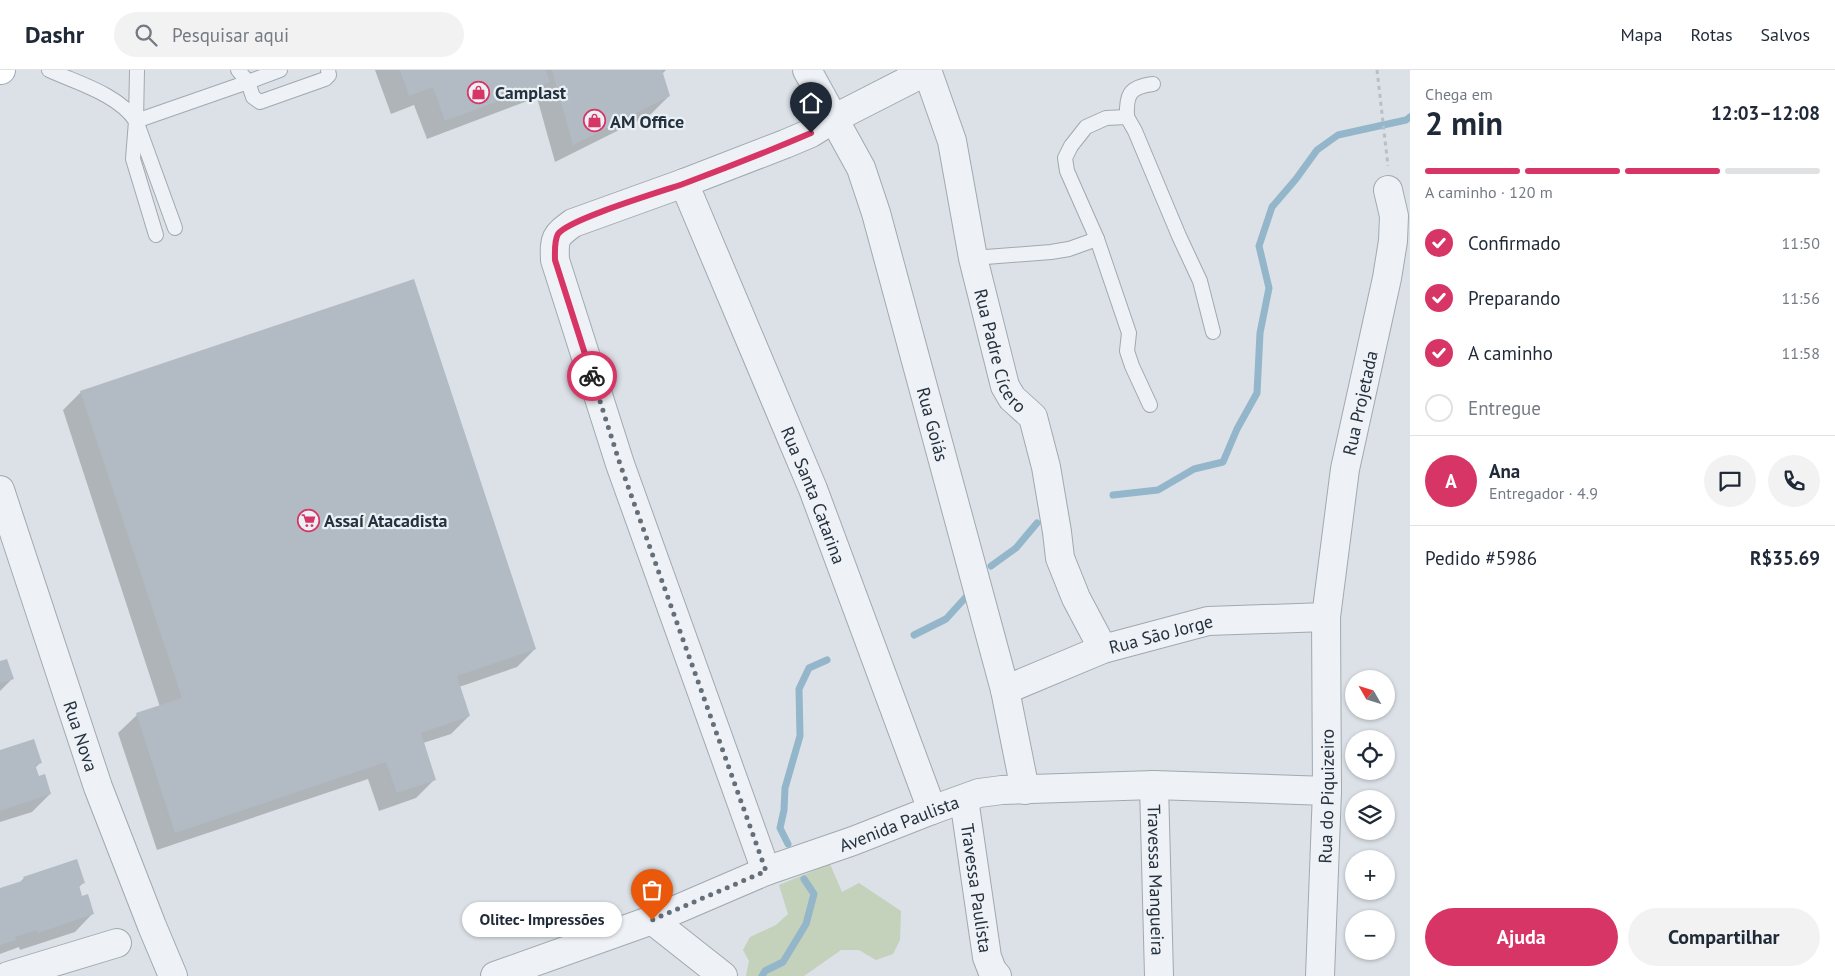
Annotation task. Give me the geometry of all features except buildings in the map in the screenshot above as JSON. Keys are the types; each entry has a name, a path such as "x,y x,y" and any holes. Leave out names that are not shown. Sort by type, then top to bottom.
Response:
{"street":[{"name":"Rua Goiás","path":"807,70 861,168 876,213 1005,690 1025,790"},
{"path":"766,871 620,464 555,260 554,248 558,234 573,223 684,183 802,137 927,70"},
{"name":"Rua Padre Cícero","path":"927,70 952,141 973,258 1005,386 1012,398 1033,417 1046,467 1058,532 1060,558 1076,598 1103,649"},
{"name":"Rua Santa Catarina","path":"684,183 813,489 932,810"},
{"name":"Rua Projetada","path":"1326,617 1345,469 1393,241 1394,216 1388,190"},
{"name":"Rua Nova","path":"0,490 98,787 173,976"},
{"name":"Rua São Jorge","path":"1005,690 1103,649 1208,622 1326,617"},
{"name":"Rua do Piquizeiro","path":"1320,976 1327,791 1326,617"},
{"name":"Avenida Paulista","path":"495,976 652,920 766,871 854,841 932,810 979,794 1002,790 1154,785 1327,791"},
{"name":"Travessa Mangueira","path":"1154,785 1159,976"},
{"name":"Travessa Paulista","path":"964,799 987,957 992,970 997,976"},
{"path":"652,920 722,976"},
{"path":"8,976 117,943"}],"lane":[{"path":"49,70 112,98 131,114 136,121 175,228"},
{"path":"137,70 133,159 156,235"},
{"path":"238,70 248,82 253,97 260,102 325,79 329,75 328,70"},
{"path":"136,121 280,70"},
{"path":"1153,84 1141,86 1131,92 1126,101 1127,117 1135,131 1200,281 1213,332"},
{"path":"1127,117 1106,118 1086,127 1071,146 1065,158 1067,171 1097,239 1129,333 1127,351 1132,366 1150,405"},
{"path":"973,258 1051,252 1069,249 1097,239"}],"path":[{"path":"1377,70 1388,163"}],"green space":[{"path":"830,864 842,892 859,883 901,911 900,940 893,954 876,960 859,950 841,950 804,976 746,976 749,961 743,950 750,937 776,925 788,914 779,885"}],"waterway":[{"path":"1113,495 1158,490 1194,469 1223,462 1237,429 1257,393 1260,333 1269,288 1259,246 1272,207 1317,150 1338,135 1406,120 1410,117"},
{"path":"991,566 1016,548 1037,523"},
{"path":"914,635 946,619 966,597"},
{"path":"788,844 780,828 784,810 785,788 800,736 799,689 809,668 827,660"},
{"path":"762,976 765,971 783,962 806,924 814,894 804,879"}],"way so far":[{"path":"592,376 620,464 766,871 652,920"}],"place":[{"name":"Camplast","path":"479,92"},
{"name":"AM Office","path":"594,121"},
{"name":"Assaí Atacadista","path":"308,520"},
{"name":"Olitec- Impressões","path":"652,920"}],"route":[{"path":"592,376 555,260 554,248 558,234 573,223 592,215 684,183 811,133"}]}
